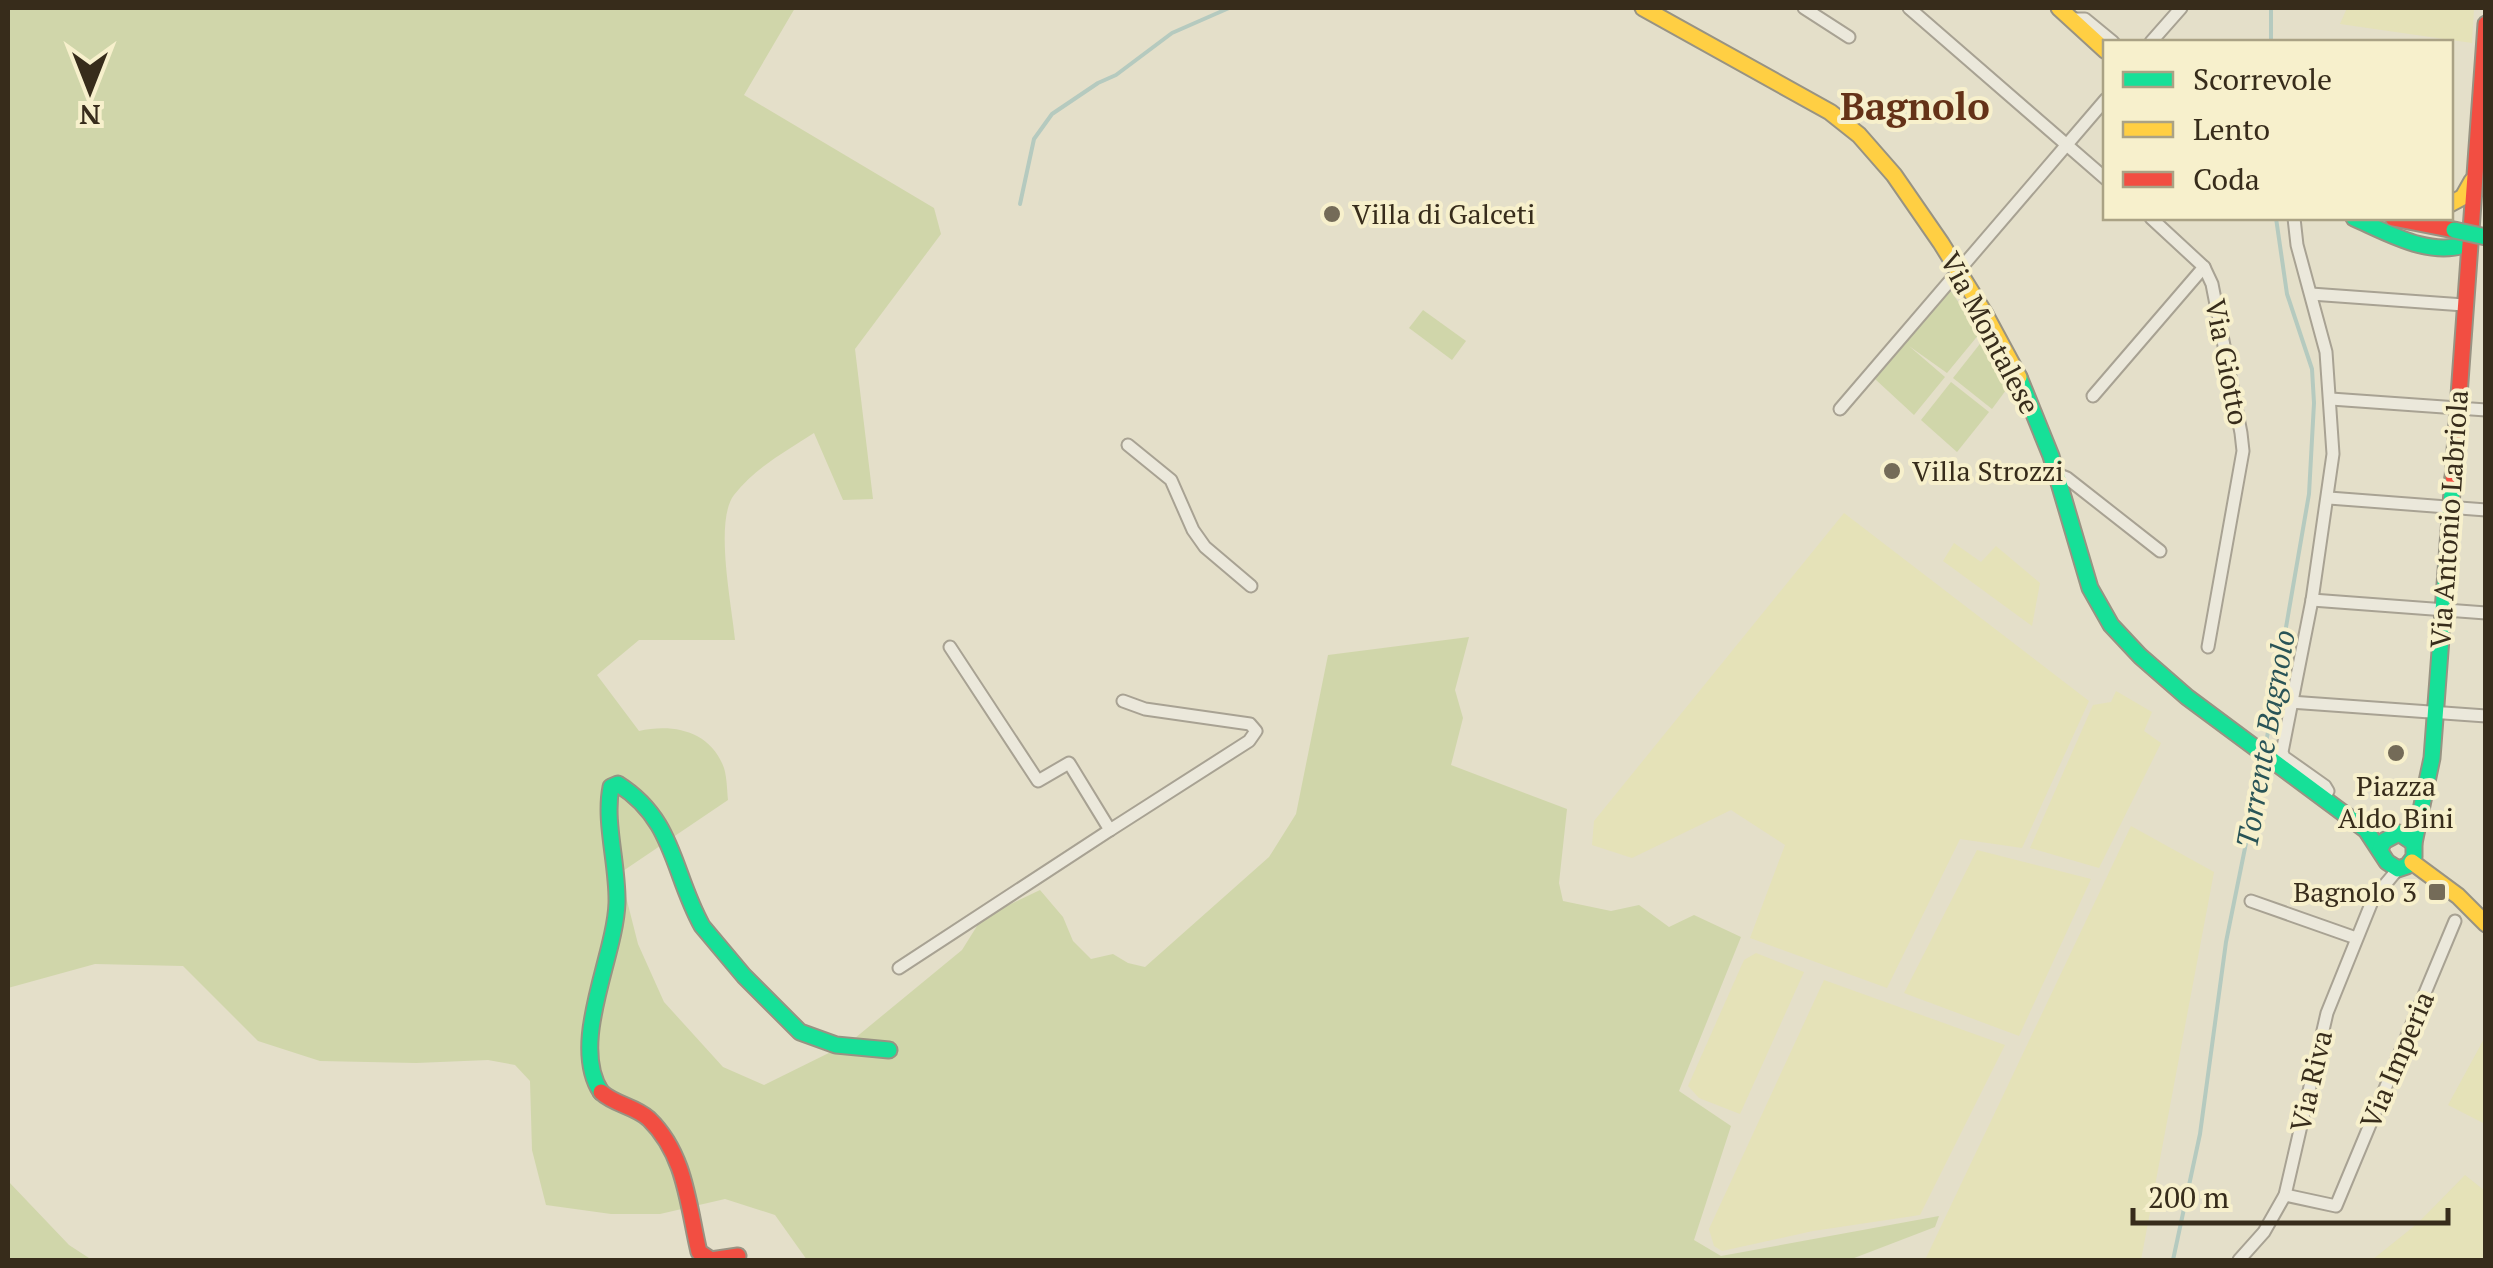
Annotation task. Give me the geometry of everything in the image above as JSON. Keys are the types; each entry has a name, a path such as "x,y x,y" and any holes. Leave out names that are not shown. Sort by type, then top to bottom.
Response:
{"street":[{"name":"Via Montalese","path":"1643,8 1854,128 1886,163 1959,269 2034,412 2090,588 2110,626 2188,699 2370,833 2394,861 2458,896 2486,924"},
{"path":"1804,8 1849,36"},
{"path":"1909,8 2103,176"},
{"path":"2152,40 2180,8"},
{"path":"2065,13 2085,19 2111,40"},
{"path":"2065,13 2103,48"},
{"name":"Via Antonio Labriola","path":"2414,844 2436,713 2486,24"},
{"path":"1840,409 2103,102"},
{"path":"2453,202 2464,197 2486,146"},
{"name":"Via Giotto","path":"2154,220 2204,267 2212,284 2242,451 2208,647"},
{"path":"2294,220 2297,246 2326,352 2334,454 2312,600 2282,752 2324,786 2328,792 2324,799"},
{"path":"2359,220 2437,249 2453,251 2467,260"},
{"path":"2403,220 2486,237"},
{"path":"2437,249 2453,261 2486,255"},
{"path":"2093,396 2204,267"},
{"path":"2311,294 2464,304"},
{"path":"2331,399 2486,410"},
{"path":"1128,445 1171,480 1193,530 1205,547 1251,586"},
{"path":"2056,473 2068,478 2160,550"},
{"path":"2329,498 2486,510"},
{"path":"2312,600 2486,613"},
{"path":"950,647 1038,781 1068,764 1110,830"},
{"path":"899,968 1250,741 1256,732 1250,724 1145,709 1123,700"},
{"path":"2290,702 2486,716"},
{"path":"738,1256 711,1260 699,1252 694,1216 672,1152 647,1116 607,1100 596,1088 590,1041 593,1008 613,941 616,915 608,803 611,786 626,788 666,833 700,924 789,1024 802,1035 827,1043 888,1050"},
{"name":"Via Antonio Labriola","path":"2399,833 2424,799"},
{"path":"2399,833 2414,844 2416,854 2394,861 2390,835 2399,833"},
{"name":"Via Riva","path":"2239,1260 2264,1232 2285,1195 2327,1013 2356,938 2394,861"},
{"path":"2250,901 2356,938"},
{"name":"Via Imperia","path":"2285,1195 2336,1206 2455,921"}],"shaded area":[{"path":"2347,8 2474,8 2472,43 2340,24"},
{"path":"1844,513 2089,701 2022,848 1960,839 1887,988 1750,938 1785,845 1731,810 1632,858 1592,845 1594,821"},
{"path":"1954,543 1981,562 1996,546 2040,583 2032,626 1943,561"},
{"path":"2116,691 2152,712 2144,731 2161,743 2099,868 2030,848 2093,705 2111,702"},
{"path":"2131,826 2214,872 2141,1260 1925,1260"},
{"path":"1977,850 2091,879 2019,1036 1904,993"},
{"path":"1756,953 1804,972 1740,1114 1699,1098 1688,1086 1744,960"},
{"path":"1824,980 2005,1045 1920,1215 1813,1231 1722,1251 1714,1246 1709,1229"},
{"path":"2485,1037 2485,1124 2448,1105"},
{"path":"2465,1175 2485,1191 2485,1260 2372,1260 2418,1223"}],"green space":[{"path":"8,8 795,8 744,95 934,208 941,234 855,349 873,499 843,500 814,433 793,446 751,476 728,507 725,543 735,640 639,640 597,675 639,731 665,728 689,733 710,745 724,768 728,800 620,873 638,944 664,1002 723,1067 764,1085 849,1043 962,950 982,918 1040,890 1063,917 1073,941 1091,959 1113,954 1145,967 1269,857 1296,814 1328,655 1469,637 1455,690 1463,718 1451,765 1567,809 1559,883 1563,901 1611,911 1639,905 1669,927 1694,915 1741,937 1679,1091 1731,1126 1694,1240 1721,1256 1939,1216 1935,1227 1849,1260 807,1260 775,1215 725,1199 660,1214 611,1214 546,1205 532,1150 530,1081 515,1065 488,1060 320,1061 258,1041 183,966 95,964 8,988"},
{"path":"1950,290 1980,333 1947,373 1909,346 1945,377 1914,415 1875,379"},
{"path":"1423,310 1466,341 1452,360 1409,328"},
{"path":"1983,340 2009,386 1992,409 1953,378"},
{"path":"1951,382 1989,412 1957,452 1921,420"},
{"path":"8,1181 69,1245 92,1260 8,1260"}],"waterway":[{"path":"1020,204 1034,139 1052,114 1116,75 1172,33 1229,8"},
{"name":"Torrente Bagnolo","path":"2271,8 2271,40"},
{"name":"Torrente Bagnolo","path":"2265,749 2309,494 2314,403 2312,369 2287,294 2276,220"},
{"name":"Torrente Bagnolo","path":"2173,1260 2200,1134 2226,942 2263,759"}],"traffic: fast":[{"path":"2358,220 2425,246 2455,247 2469,243"},
{"path":"2454,230 2486,237"},
{"path":"2019,377 2051,456 2090,588 2111,625 2187,697 2366,830 2387,862 2398,869 2414,857 2432,758 2453,478"},
{"path":"601,1092 592,1072 591,1025 617,903 609,800 611,787 618,784 637,798 662,831 702,926 744,976 800,1032 836,1045 889,1050"},
{"path":"2380,849 2384,841 2399,833 2414,843"}],"traffic: slow":[{"path":"1643,8 1830,112 1859,135 1894,175 1941,243 2019,377"},
{"path":"2059,8 2103,48"},
{"path":"2453,202 2463,197 2472,181"},
{"path":"2412,862 2458,896 2486,924"}],"traffic: jam":[{"path":"2453,478 2486,24"},
{"path":"2403,220 2454,230"},
{"path":"601,1092 649,1119 671,1148 684,1182 699,1252 711,1260 738,1256"}],"place":[{"name":"Villa di Galceti","path":"1332,214"},
{"name":"Villa Strozzi","path":"1892,471"},
{"name":"Piazza Aldo Bini","path":"2396,753"},
{"name":"Bagnolo 3","path":"2437,892"}],"district":[{"name":"Bagnolo","path":"1915,107"}]}
